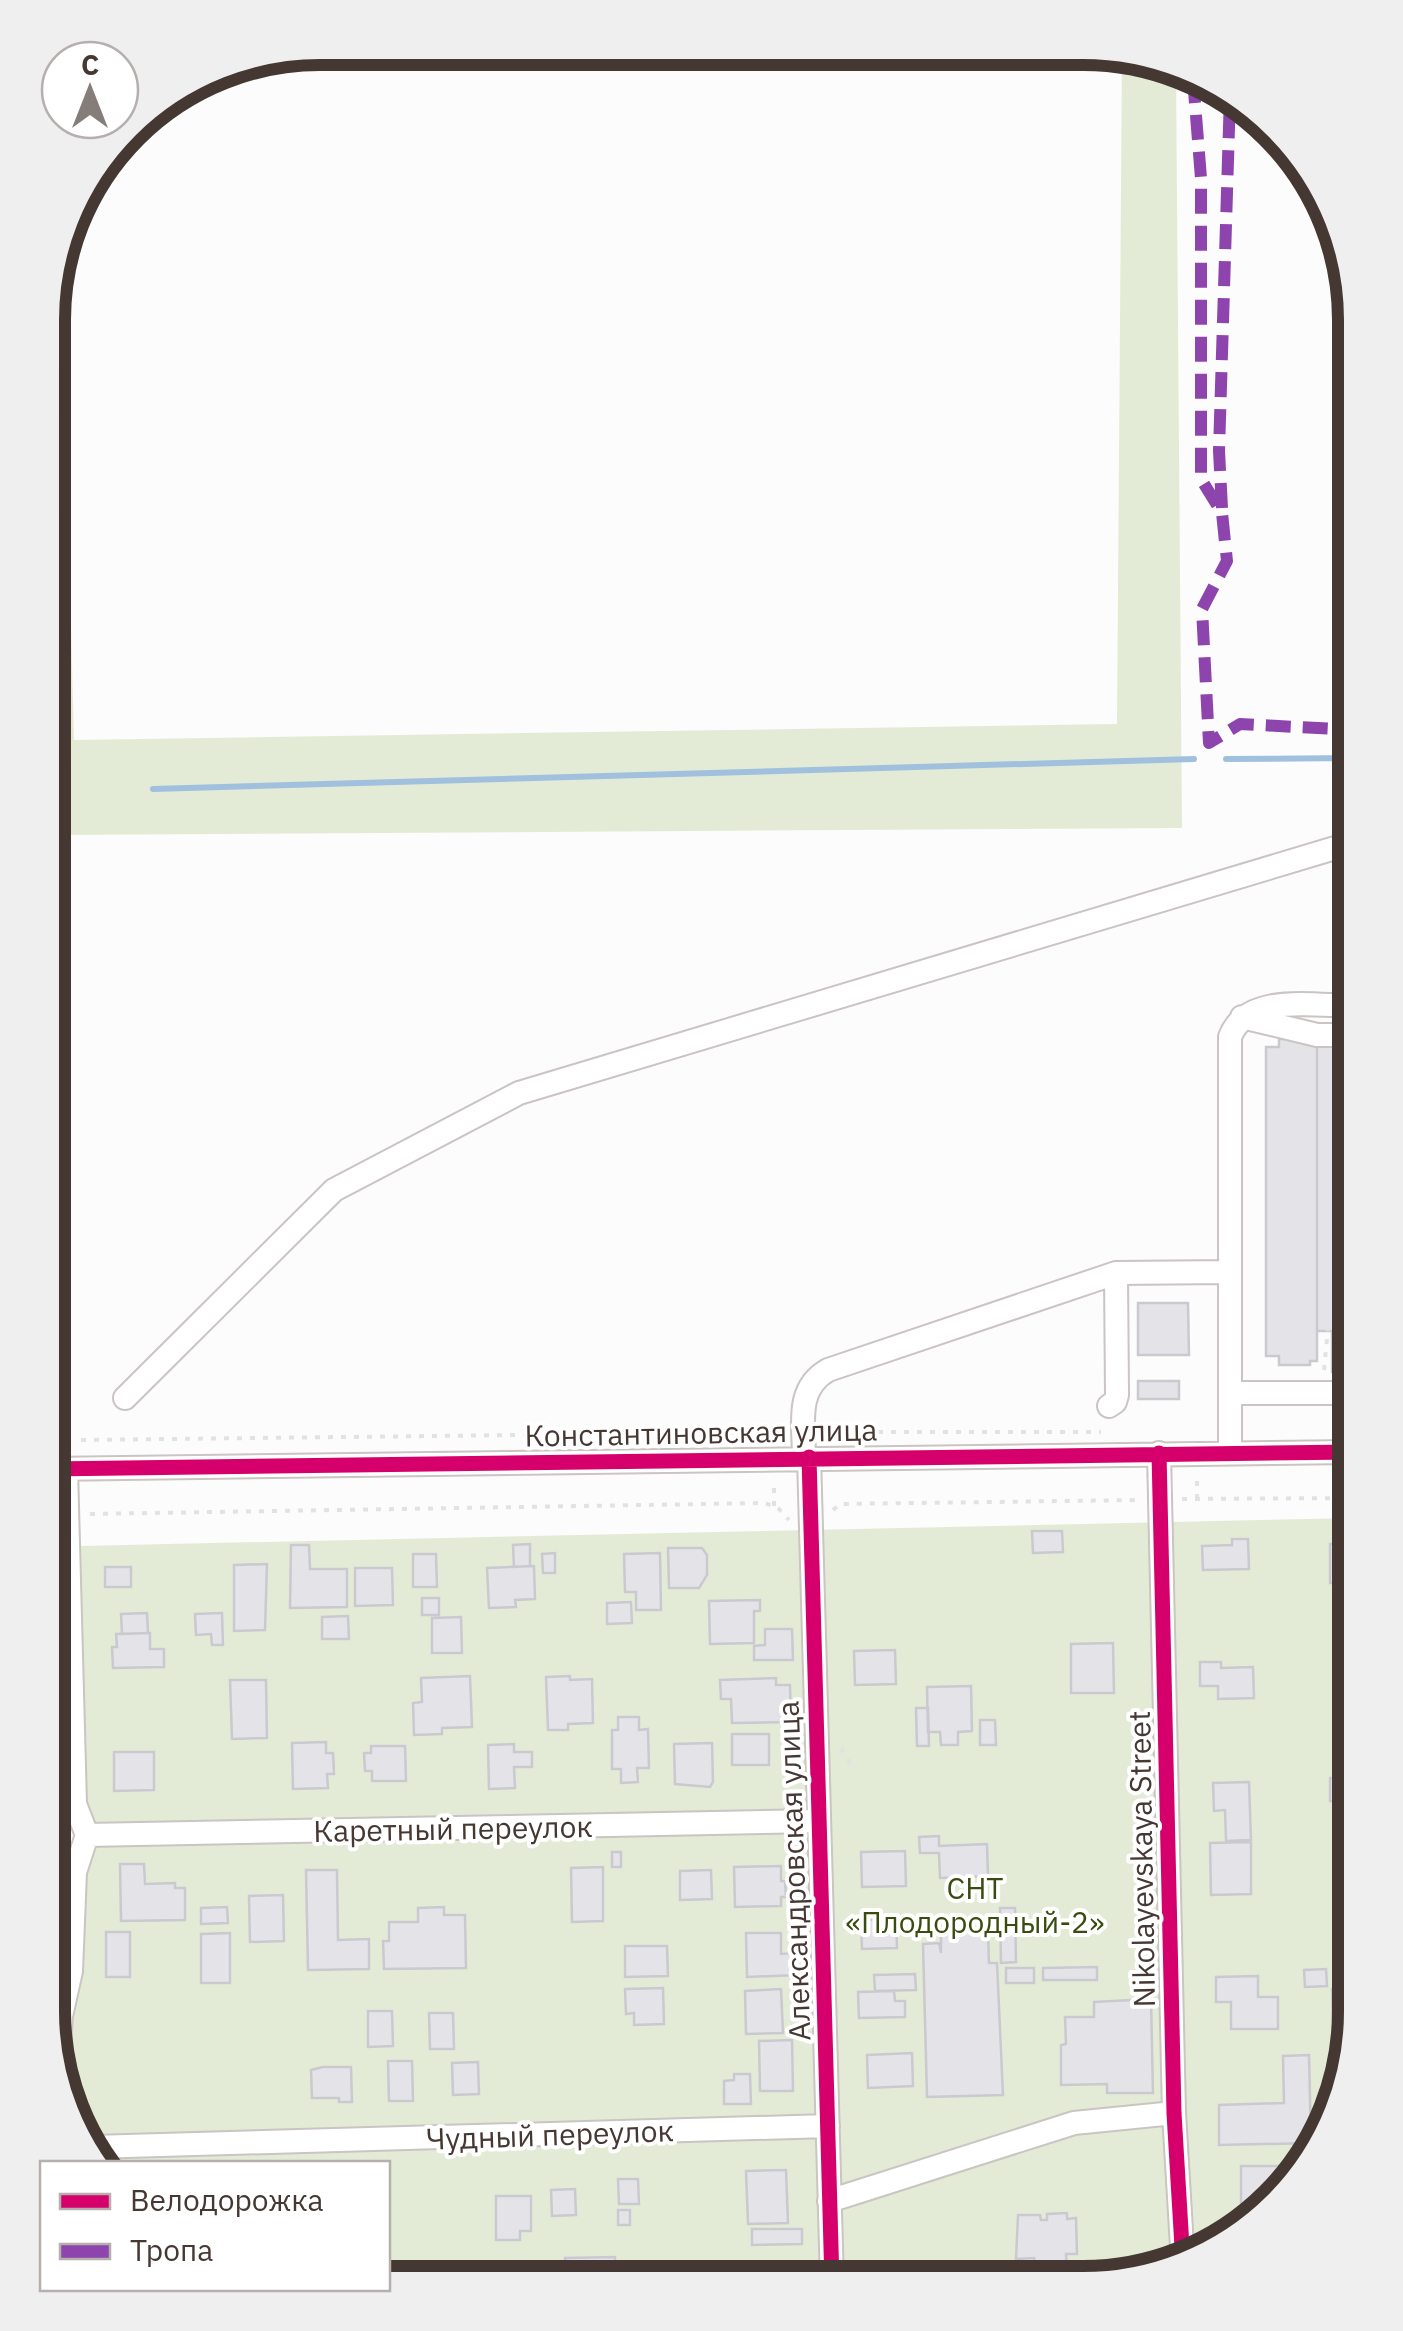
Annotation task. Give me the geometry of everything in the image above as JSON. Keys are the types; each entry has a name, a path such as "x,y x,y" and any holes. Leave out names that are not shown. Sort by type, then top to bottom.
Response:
{"street":[{"path":"125,1398 334,1190 520,1093 1338,847"},
{"path":"1230,1453 1230,1037 1242,1017 1260,1007 1338,1006"},
{"path":"1242,1017 1318,1034 1338,1034"},
{"name":"Александровская улица","path":"832,2266 804,1398 809,1384 817,1376 1116,1273 1230,1272"},
{"path":"1109,1406 1118,1395 1116,1273"},
{"path":"1230,1393 1337,1393"},
{"name":"Nikolayevskaya Street","path":"1159,1452 1174,2114 1182,2247"},
{"name":"Константиновская улица","path":"65,1469 1337,1452"},
{"path":"65,1618 75,1804 87,1835 74,1872 70,1970 65,1996"},
{"name":"Каретный переулок","path":"87,1835 819,1821"},
{"path":"830,2201 1074,2122 1174,2114"},
{"name":"Чудный переулок","path":"104,2147 828,2126"}],"path":[{"path":"1324,1363 1328,1328 1337,1328"},
{"path":"81,1440 790,1432"},
{"path":"821,1432 1118,1432"},
{"path":"1197,1499 1198,1476"},
{"path":"774,1482 774,1506 790,1522"},
{"path":"1172,1499 1337,1498"},
{"path":"830,1513 840,1504 1146,1500"},
{"path":"76,1514 774,1506"},
{"path":"840,1746 851,1772"}],"green space":[{"path":"1122,68 1149,74 1176,82 1182,828 65,835 65,399 74,740 1117,724"},
{"name":"СНТ «Плодородный-2»","path":"1337,1518 1337,2028 1333,2061 1312,2124 1263,2191 1211,2232 1149,2257 1083,2266 390,2266 390,2161 114,2161 84,2109 73,2070 79,1546"}],"building":[{"path":"1317,1028 1338,1028 1337,1372 1332,1372 1332,1331 1317,1331"},
{"path":"1279,1039 1309,1039 1317,1043 1317,1361 1310,1361 1310,1365 1279,1365 1279,1356 1266,1356 1266,1047 1279,1047"},
{"path":"1138,1303 1188,1303 1189,1355 1138,1355"},
{"path":"1138,1381 1179,1381 1179,1399 1138,1399"},
{"path":"1032,1531 1062,1531 1063,1552 1033,1553"},
{"path":"1232,1539 1248,1539 1249,1569 1203,1570 1202,1546 1232,1545"},
{"path":"530,1544 530,1566 514,1567 513,1545"},
{"path":"1330,1544 1337,1544 1337,1583 1330,1583"},
{"path":"291,1545 309,1545 310,1569 347,1569 347,1607 290,1608"},
{"path":"668,1548 702,1548 707,1555 707,1575 699,1588 669,1588"},
{"path":"555,1553 555,1573 543,1573 542,1554"},
{"path":"660,1553 661,1610 636,1610 636,1592 625,1592 624,1554"},
{"path":"413,1554 436,1554 437,1587 413,1587"},
{"path":"267,1564 265,1630 234,1631 234,1565"},
{"path":"534,1566 535,1599 515,1600 516,1607 489,1608 487,1568"},
{"path":"105,1567 131,1567 131,1587 105,1587"},
{"path":"355,1568 392,1568 393,1605 355,1606"},
{"path":"422,1598 439,1598 439,1615 422,1615"},
{"path":"760,1600 760,1611 754,1611 754,1643 710,1644 709,1601"},
{"path":"631,1602 632,1623 607,1624 607,1603"},
{"path":"147,1613 148,1633 122,1634 121,1614"},
{"path":"222,1613 223,1645 212,1645 211,1634 196,1635 195,1614"},
{"path":"348,1616 349,1639 322,1639 322,1617"},
{"path":"461,1617 462,1653 432,1653 432,1618"},
{"path":"765,1629 792,1629 793,1660 754,1660 754,1646 765,1645"},
{"path":"150,1633 150,1649 164,1649 164,1667 113,1668 116,1634"},
{"path":"1113,1643 1114,1693 1071,1693 1071,1644"},
{"path":"895,1650 896,1684 855,1685 854,1651"},
{"path":"1200,1662 1221,1662 1221,1668 1253,1667 1254,1698 1218,1699 1218,1686 1200,1686"},
{"path":"470,1676 472,1727 442,1728 442,1734 414,1735 413,1703 422,1702 421,1678"},
{"path":"570,1676 570,1680 592,1679 593,1723 568,1724 568,1730 548,1730 546,1677"},
{"path":"776,1678 776,1685 790,1685 791,1722 732,1723 731,1699 721,1699 720,1680"},
{"path":"230,1680 266,1680 267,1738 232,1739"},
{"path":"971,1686 972,1731 958,1732 958,1745 941,1745 940,1732 928,1732 927,1687"},
{"path":"916,1708 928,1708 929,1746 917,1746"},
{"path":"618,1717 639,1717 639,1730 648,1729 649,1768 637,1768 638,1782 621,1783 621,1769 612,1769 612,1730 618,1730"},
{"path":"980,1720 995,1720 996,1745 980,1745"},
{"path":"732,1734 769,1734 769,1765 732,1765"},
{"path":"326,1742 326,1753 333,1753 334,1774 327,1774 328,1788 293,1789 292,1743"},
{"path":"712,1743 710,1787 675,1784 674,1744"},
{"path":"514,1744 514,1752 532,1752 532,1767 514,1767 515,1788 489,1789 488,1745"},
{"path":"371,1746 405,1746 406,1781 372,1781 372,1771 365,1771 364,1753 371,1753"},
{"path":"114,1752 154,1752 154,1790 114,1791"},
{"path":"1330,1778 1337,1778 1337,1801 1330,1801"},
{"path":"1249,1782 1251,1840 1226,1841 1225,1810 1214,1811 1213,1783"},
{"path":"939,1836 939,1846 987,1844 988,1876 940,1878 939,1853 920,1853 919,1837"},
{"path":"1251,1842 1251,1894 1211,1895 1210,1843"},
{"path":"905,1851 906,1886 862,1887 861,1852"},
{"path":"612,1852 621,1852 621,1867 612,1867"},
{"path":"120,1864 144,1864 145,1884 175,1883 175,1888 185,1888 185,1920 121,1921"},
{"path":"781,1866 786,1897 781,1897 781,1906 735,1907 734,1867"},
{"path":"603,1867 603,1921 572,1922 571,1868"},
{"path":"306,1870 337,1870 338,1940 369,1939 369,1969 308,1970"},
{"path":"711,1870 712,1899 680,1900 680,1871"},
{"path":"283,1895 284,1941 250,1942 249,1896"},
{"path":"227,1907 228,1923 201,1924 201,1908"},
{"path":"444,1907 444,1915 465,1915 466,1968 384,1969 383,1941 389,1941 389,1922 418,1922 418,1908"},
{"path":"1000,1908 1015,1908 1016,1962 1001,1963"},
{"path":"896,1919 897,1948 862,1949 861,1920"},
{"path":"982,1926 982,1933 988,1933 989,1963 997,1963 1003,2095 927,2097 923,1944 939,1943 941,1953 941,1927"},
{"path":"106,1932 130,1932 130,1977 106,1977"},
{"path":"230,1933 230,1983 201,1983 201,1934"},
{"path":"746,1933 781,1933 781,1954 796,1953 797,1975 747,1977"},
{"path":"625,1946 667,1946 668,1976 625,1977"},
{"path":"1097,1967 1097,1980 1043,1980 1043,1968"},
{"path":"1006,1968 1034,1968 1034,1983 1006,1983"},
{"path":"1326,1969 1327,1986 1305,1987 1304,1970"},
{"path":"915,1974 916,1990 875,1991 874,1975"},
{"path":"1258,1976 1258,1997 1278,1997 1278,2029 1231,2029 1231,2002 1216,2002 1216,1977"},
{"path":"663,1988 664,2024 634,2025 634,2013 626,2014 625,1989"},
{"path":"781,1989 783,2033 746,2034 745,1991"},
{"path":"1332,1989 1337,1989 1337,2027 1333,2027"},
{"path":"894,1991 895,2001 905,2001 905,2017 859,2018 858,1992"},
{"path":"1151,1999 1153,2093 1107,2093 1107,2084 1061,2085 1065,2017 1094,2017 1094,2002"},
{"path":"368,2011 392,2011 393,2046 368,2047"},
{"path":"429,2013 453,2013 454,2049 430,2049"},
{"path":"792,2040 793,2091 760,2091 759,2041"},
{"path":"912,2053 913,2086 868,2088 867,2055"},
{"path":"1309,2055 1311,2127 1301,2143 1219,2145 1219,2105 1284,2103 1283,2056"},
{"path":"388,2061 412,2061 413,2101 389,2101"},
{"path":"478,2062 479,2094 453,2095 452,2063"},
{"path":"351,2067 352,2102 312,2098 311,2070"},
{"path":"734,2074 750,2074 751,2104 724,2104 724,2081 734,2080"},
{"path":"1241,2166 1281,2166 1263,2191 1241,2210"},
{"path":"786,2170 788,2223 748,2224 746,2171"},
{"path":"618,2179 638,2179 639,2204 619,2204"},
{"path":"575,2189 576,2215 552,2216 551,2190"},
{"path":"496,2196 531,2196 531,2231 520,2231 520,2240 496,2240"},
{"path":"618,2210 630,2210 630,2225 618,2225"},
{"path":"1067,2213 1067,2219 1076,2218 1077,2254 1066,2254 1067,2266 1035,2266 1034,2258 1016,2259 1018,2215 1040,2215 1041,2220 1047,2220 1047,2214"},
{"path":"752,2229 802,2229 802,2244 752,2245"},
{"path":"615,2257 615,2266 565,2266 565,2258"}],"waterway":[{"path":"1226,759 1338,758"},
{"path":"153,789 1194,759"}],"marked path":[{"path":"1194,90 1201,178 1201,479 1222,513 1227,561 1202,609 1209,743 1240,724 1338,729"},
{"path":"1222,508 1219,451 1229,112"}],"cycle path":[{"path":"65,1469 1337,1452"},
{"path":"1159,1453 1174,2113 1182,2247"},
{"path":"809,1457 832,2266"}]}
